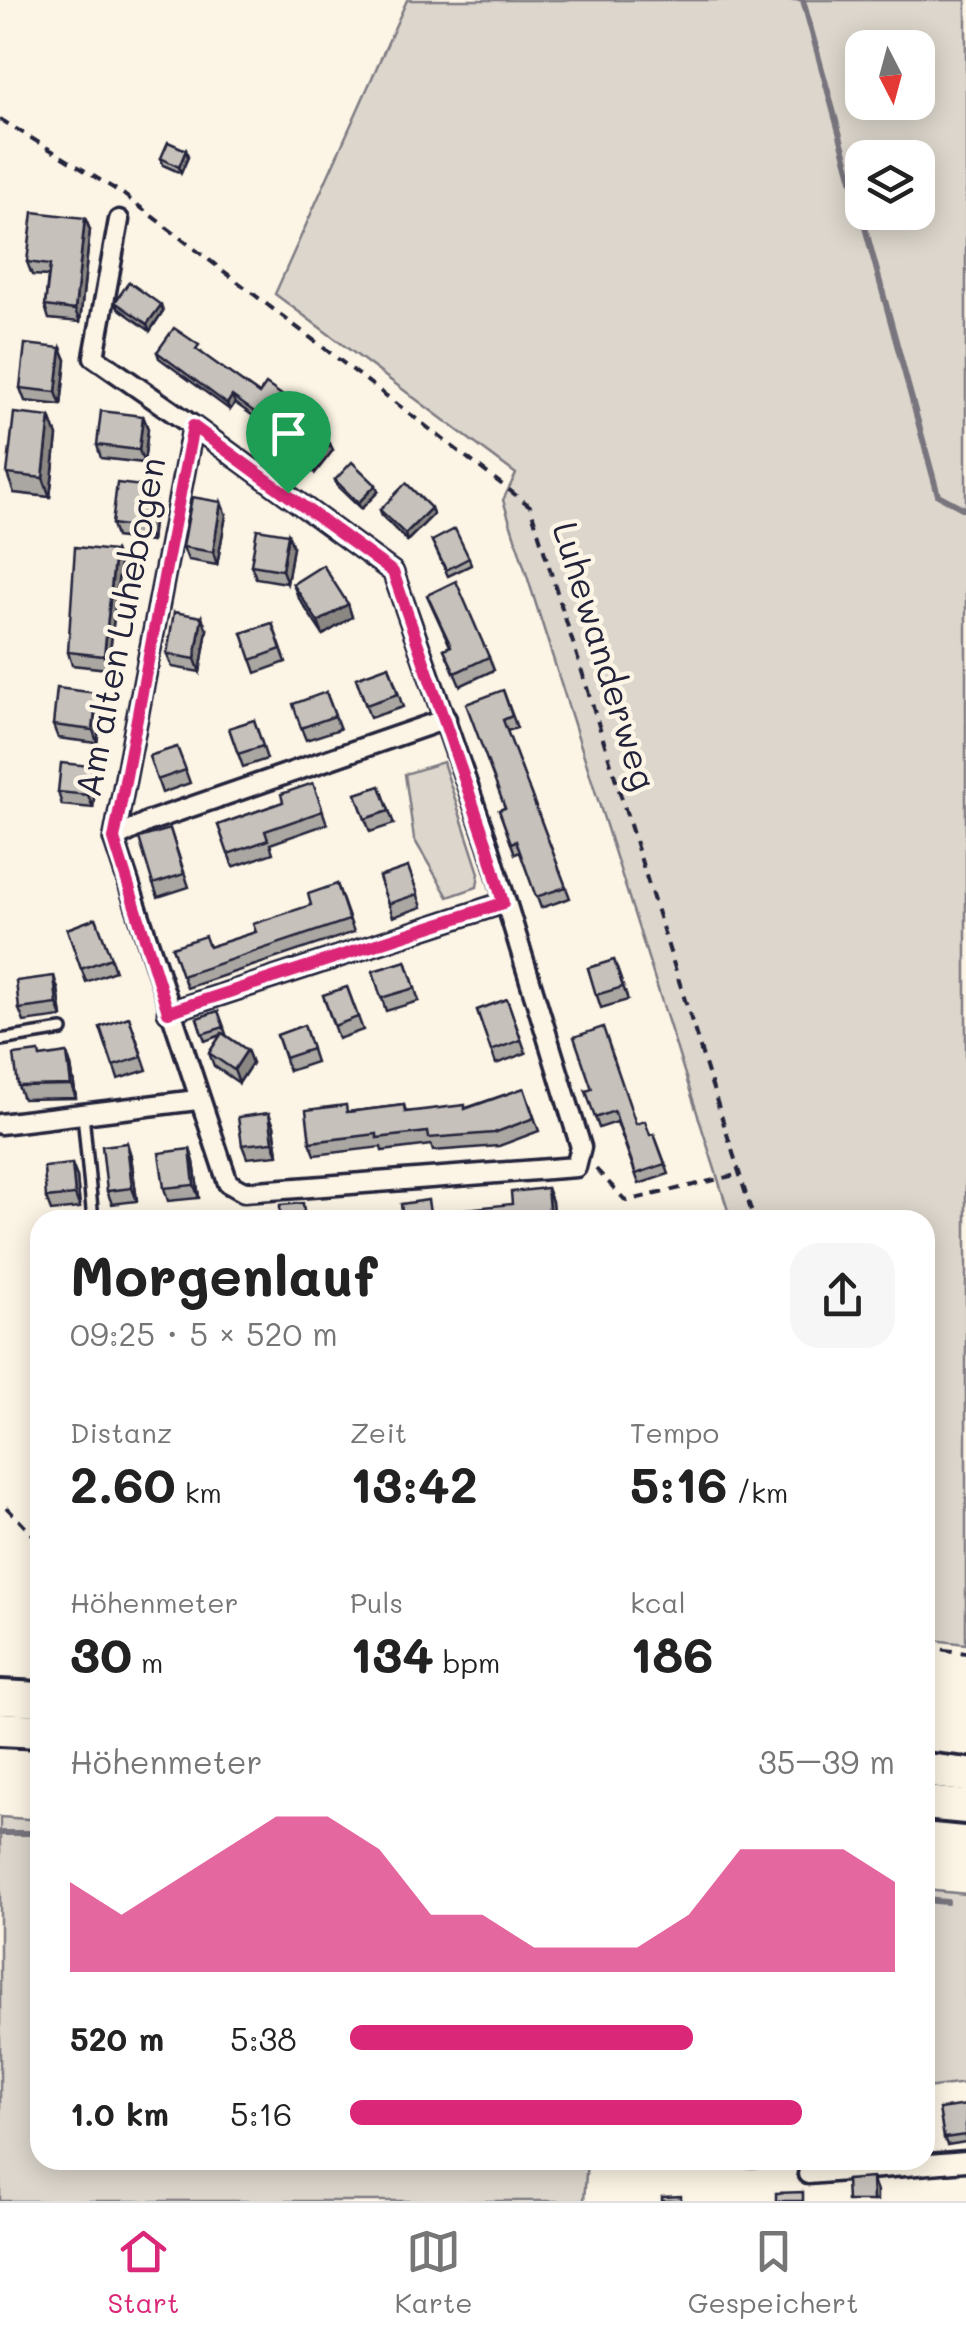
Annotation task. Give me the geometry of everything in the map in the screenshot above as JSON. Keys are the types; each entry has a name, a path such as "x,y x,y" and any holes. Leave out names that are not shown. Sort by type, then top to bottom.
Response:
{"highway":[{"path":"0,1696 30,1698"},
{"path":"0,1729 30,1730"},
{"path":"935,1771 966,1774"},
{"path":"935,1804 966,1807"}],"street":[{"name":"Am alten Luhebogen","path":"119,220 94,358 193,426 393,572 446,720 582,1146 576,1167 244,1192 228,1183 197,1100 114,839 193,426"},
{"name":"Am alten Luhebogen","path":"114,839 146,822 446,720"},
{"path":"168,1012 503,903"},
{"path":"0,1124 197,1100"},
{"path":"935,2164 966,2161"},
{"path":"808,2174 857,2170"}],"lane":[{"path":"0,1040 62,1030"},
{"path":"83,1114 92,1210"}],"path":[{"name":"Luhewanderweg","path":"0,119 123,194 530,506 751,1210"},
{"path":"579,1156 626,1201 740,1174"},
{"path":"6,1508 30,1532"},
{"path":"935,1648 966,1653"}],"shaded area":[{"path":"407,0 966,0 966,1644 935,1640 935,1210 728,1210 503,500 516,474 275,294"},
{"path":"443,762 479,873 477,887 448,897 414,839 405,774"},
{"path":"0,1817 30,1819 30,2170 586,2170 584,2201 0,2201"},
{"path":"935,1891 966,1894 966,2083 935,2087"}],"building":[{"path":"168,142 186,150 179,167 161,158"},
{"path":"33,212 85,218 75,310 45,306 50,265 27,262"},
{"path":"129,282 161,305 147,324 115,302"},
{"path":"174,328 199,345 196,349 259,394 266,384 296,405 290,413 330,444 313,466 289,448 295,441 232,396 227,404 157,352"},
{"path":"25,344 61,348 56,392 20,388"},
{"path":"101,411 143,416 139,450 97,445"},
{"path":"14,413 50,417 43,478 7,474"},
{"path":"352,462 376,485 358,503 335,480"},
{"path":"117,483 151,487 146,529 112,524"},
{"path":"406,483 431,508 405,534 380,510"},
{"path":"192,497 221,502 213,552 183,547"},
{"path":"257,529 288,534 282,570 251,565"},
{"path":"455,529 469,558 446,570 432,541"},
{"path":"75,547 115,551 104,656 68,652"},
{"path":"323,565 348,604 318,622 293,584"},
{"path":"456,581 489,657 455,673 444,649 451,646 427,595"},
{"path":"174,612 202,617 195,659 167,654"},
{"path":"272,623 281,649 251,660 242,633"},
{"path":"389,666 398,694 366,705 356,678"},
{"path":"57,688 97,693 93,730 53,725"},
{"path":"503,690 512,716 503,720 566,887 536,897 516,841 511,843 499,810 505,808 466,704"},
{"path":"326,692 335,716 301,728 293,704"},
{"path":"254,720 263,746 238,754 229,728"},
{"path":"177,747 186,770 157,780 149,756"},
{"path":"61,763 91,766 88,795 58,792"},
{"path":"313,783 323,811 265,831 268,840 228,854 218,825 283,802 281,794"},
{"path":"380,786 389,811 365,819 356,794"},
{"path":"170,829 184,874 153,884 139,838"},
{"path":"408,867 418,894 388,904 379,877"},
{"path":"337,884 349,920 182,976 172,947 205,936 209,947 256,932 253,924 311,905 308,894"},
{"path":"96,918 111,958 81,969 67,929"},
{"path":"614,960 623,987 596,995 588,968"},
{"path":"406,961 415,988 381,998 373,971"},
{"path":"54,976 57,1004 19,1009 16,981"},
{"path":"347,987 358,1017 334,1026 323,995"},
{"path":"507,999 521,1040 491,1051 477,1010"},
{"path":"218,1011 224,1027 202,1034 197,1018"},
{"path":"129,1017 142,1057 113,1066 100,1027"},
{"path":"304,1025 312,1049 285,1058 277,1035"},
{"path":"603,1027 636,1124 645,1121 665,1164 636,1174 614,1111 595,1118 586,1091 592,1089 574,1037"},
{"path":"222,1033 247,1050 234,1070 209,1053"},
{"path":"39,1052 40,1057 67,1053 71,1085 18,1086 14,1055"},
{"path":"524,1088 534,1118 494,1133 429,1138 428,1132 377,1138 377,1134 310,1142 306,1110 346,1105 347,1112 404,1105 405,1112 465,1105 465,1109"},
{"path":"269,1113 273,1142 242,1145 238,1117"},
{"path":"127,1143 132,1188 107,1191 102,1146"},
{"path":"190,1149 194,1185 164,1188 159,1153"},
{"path":"72,1164 75,1195 46,1198 44,1167"},
{"path":"547,1188 549,1210 457,1210 512,1204 511,1192"},
{"path":"428,1200 430,1210 402,1210 401,1204"},
{"path":"303,1203 304,1210 280,1210 280,1205"},
{"path":"966,2105 966,2135 944,2138 939,2109"},
{"path":"872,2178 873,2201 847,2201 846,2180"},
{"path":"803,2192 803,2201 776,2201 776,2193"},
{"path":"681,2196 681,2201 662,2201 662,2197"}],"waterway":[{"path":"803,0 938,495 966,510"},
{"path":"0,1833 30,1833"},
{"path":"935,1901 947,1902"}],"route":[{"path":"193,426 288,493 384,560 393,572 446,720 503,903 168,1012 114,839 193,426"}]}
